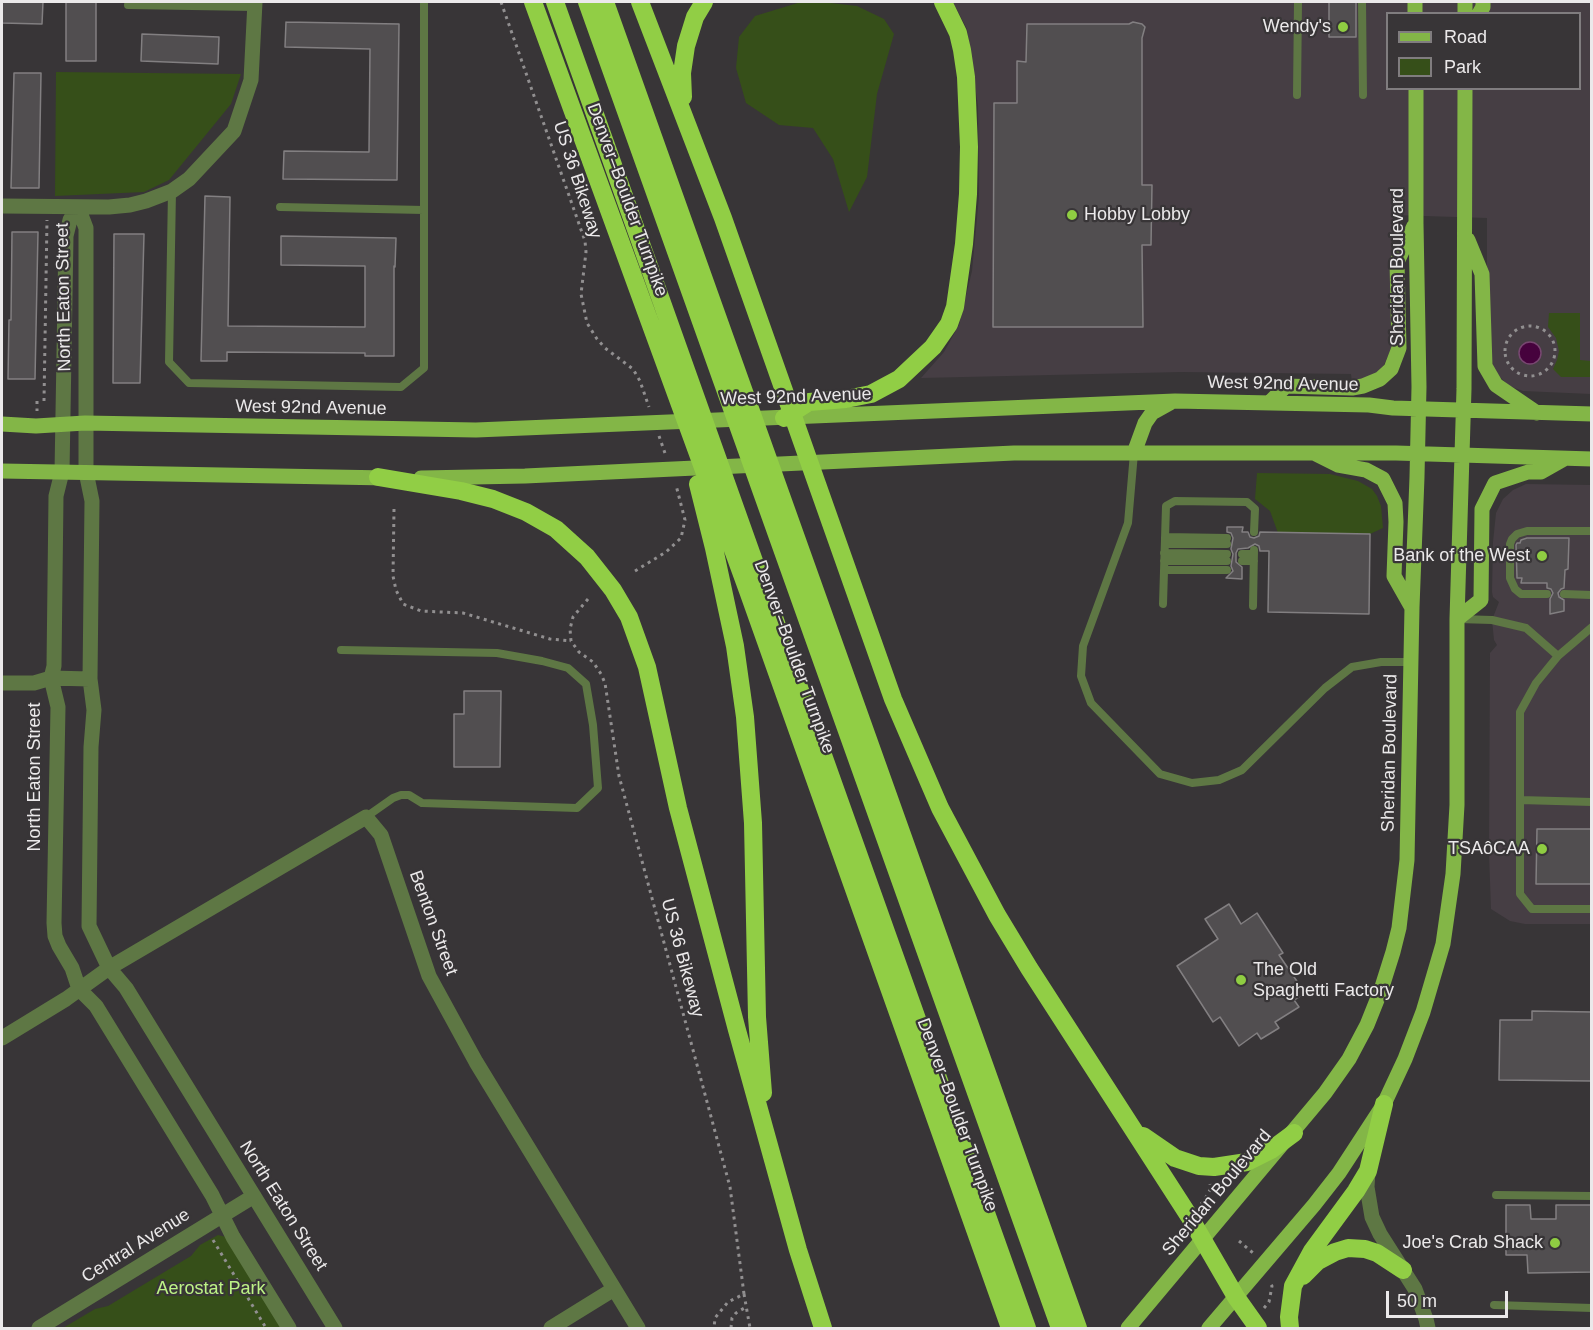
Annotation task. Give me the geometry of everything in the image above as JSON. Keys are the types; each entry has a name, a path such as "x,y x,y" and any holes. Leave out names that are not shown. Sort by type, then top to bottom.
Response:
{"highway":[{"name":"Denver–Boulder Turnpike","path":"533,2 748,591 1010,1329"},
{"path":"555,2 1027,1329"},
{"path":"586,2 1060,1329"},
{"path":"605,2 1078,1329"},
{"path":"640,2 766,336 882,671 923,771 965,858 997,915 1133,1127 1203,1239 1236,1297 1258,1329"},
{"path":"685,117 682,86 684,53 689,32 704,2"},
{"path":"784,418 808,402 846,399 871,394 899,379 920,361 949,324 955,307 968,204 968,139 966,77 962,50 958,33 943,2"},
{"path":"660,350 709,525 741,682 753,823 755,981 760,1057 770,1134 786,1210"},
{"path":"378,477 461,491 493,499 526,512 556,529 587,557 613,590 629,617 647,667 678,808 786,1210 823,1329"},
{"path":"1290,1329 1289,1317 1293,1286 1312,1251 1368,1171 1384,1104"},
{"path":"1133,1127 1149,1142 1175,1158 1211,1167 1247,1162 1271,1150 1294,1133"},
{"path":"1293,1286 1318,1261 1348,1248 1365,1249 1377,1253 1403,1270"}],"main road":[{"name":"Sheridan Boulevard","path":"1128,1329 1294,1133 1325,1093 1358,1042 1381,990 1394,952 1407,860 1412,607 1418,454 1416,90"},
{"path":"1209,1329 1339,1173 1384,1104 1423,1012 1443,944 1449,911 1457,805 1457,618 1464,411 1465,90"},
{"path":"1269,403 1286,386 1352,388 1380,379 1391,369 1399,348 1397,262 1416,224"},
{"path":"1465,232 1482,274 1485,366 1496,385 1537,413"},
{"path":"1134,453 1145,423 1152,413 1175,401"},
{"name":"West 92nd Avenue","path":"2,424 36,426 85,423 424,430 784,418 1175,401 1369,405 1464,411 1592,414"},
{"path":"1313,452 1338,465 1366,470 1383,479 1395,503 1394,576 1412,607"},
{"path":"2,471 484,478 1014,453 1313,452 1592,459"},
{"path":"1457,618 1481,600 1482,509 1495,483 1528,472 1541,472 1566,458"}],"street":[{"path":"2,206 130,205 172,191 189,179 234,131 251,80 255,4"},
{"name":"North Eaton Street","path":"78,207 70,220 66,236 62,472 56,496 54,666 51,678 58,706 54,923 59,946 72,968 79,989 96,1006 212,1195 289,1329"},
{"name":"North Eaton Street","path":"78,207 84,220 86,236 86,472 92,501 90,679 94,710 91,747 89,926 109,968 126,988 335,1329"},
{"path":"2,683 34,683 51,678 90,679"},
{"path":"2,1038 109,968 366,816"},
{"name":"Benton Street","path":"366,816 381,835 429,976 476,1062 638,1329"},
{"path":"1368,1171 1367,1187 1372,1216 1380,1234 1415,1289 1428,1329"},
{"name":"Central Avenue","path":"39,1329 254,1196"},
{"path":"551,1329 614,1289"}],"lane":[{"path":"172,191 169,362 189,383 401,387 424,368 424,2"},
{"path":"1297,95 1298,2"},
{"path":"1362,2 1363,95"},
{"path":"128,5 255,4"},
{"path":"280,207 424,210"},
{"path":"1134,453 1128,523 1106,588 1083,645 1081,676 1091,703 1160,774 1192,783 1227,777 1242,770 1325,688 1352,667 1381,662 1412,662"},
{"path":"1163,604 1166,506 1175,501 1247,502 1255,509 1254,532"},
{"path":"1547,594 1521,594 1515,589 1510,578 1512,539 1522,532 1592,531"},
{"path":"1164,553 1227,541"},
{"path":"1164,553 1227,562 1164,553"},
{"path":"1254,559 1242,562 1254,559"},
{"path":"1253,606 1254,559"},
{"path":"1564,594 1591,595"},
{"path":"1457,618 1492,620 1526,628 1558,656"},
{"path":"1592,627 1558,656 1536,682 1520,712 1521,894 1532,909 1592,909"},
{"path":"341,650 497,653 568,668 586,684 593,725 598,788 577,808 422,803 409,795 401,795 366,816"},
{"path":"1520,800 1592,802"},
{"path":"1496,1195 1592,1196"},
{"path":"1494,1305 1592,1308"}],"path":[{"name":"US 36 Bikeway","path":"501,2 585,241 586,252 581,294 584,314 597,339 637,374 651,412"},
{"path":"44,401 47,218"},
{"path":"1526,325 1537,326 1547,332 1554,341 1556,352 1552,363 1544,372 1534,376 1522,375 1512,369 1506,360 1504,349 1507,338 1515,329 1526,325"},
{"path":"37,401 37,411"},
{"path":"658,433 669,464"},
{"path":"635,571 666,552 681,538 685,520 676,485"},
{"path":"394,509 393,576 396,590 404,604 421,611 463,613 550,639 571,641 570,629 573,617 588,599"},
{"name":"US 36 Bikeway","path":"571,641 579,652 593,662 604,682 619,776 728,1179 750,1329"},
{"path":"1197,1207 1208,1195 1211,1188 1210,1178"},
{"path":"212,1237 266,1329"},
{"path":"1239,1241 1253,1253"},
{"path":"1264,1308 1269,1302 1272,1286 1270,1283"},
{"path":"714,1329 716,1318 728,1302 744,1294"},
{"path":"731,1329 732,1318 746,1307"}],"shaded area":[{"path":"953,2 1591,2 1591,394 1523,391 1509,386 1492,369 1487,321 1487,218 1393,215 1392,346 1384,365 1376,375 1352,383 1351,374 1181,372 921,378 944,352 959,325 972,271 979,196 978,106 967,29"},
{"path":"1530,342 1538,345 1541,353 1538,361 1530,364 1522,361 1519,353 1522,345"},
{"path":"1526,484 1591,485 1591,924 1525,924 1510,921 1491,909 1490,653 1497,645 1494,640 1492,620 1499,602 1493,597 1492,592 1493,542 1496,513 1503,499 1513,490"}],"green space":[{"path":"801,2 857,6 884,19 894,34 877,94 867,177 849,212 833,159 813,128 779,125 746,103 736,68 739,37 755,16"},
{"path":"56,72 241,74 231,104 169,180 144,192 55,196"},
{"path":"1549,313 1580,313 1580,360 1591,361 1591,377 1561,377 1553,369 1559,351 1556,338 1548,327"},
{"path":"1257,473 1330,474 1358,481 1372,489 1377,496 1381,506 1383,528 1370,534 1278,533 1270,511 1255,499"},
{"name":"Aerostat Park","path":"218,1235 226,1237 283,1328 63,1328 95,1309 108,1306 191,1256 200,1245"}],"building":[{"path":"2,2 43,2 42,24 2,23"},
{"path":"66,2 96,2 96,61 66,61"},
{"name":"Wendy's","path":"1329,2 1356,2 1356,37 1329,37"},
{"path":"286,22 399,24 397,180 283,179 284,151 369,152 370,49 285,47"},
{"name":"Hobby Lobby","path":"1133,22 1145,27 1142,38 1142,185 1152,185 1151,245 1142,245 1143,327 993,327 994,103 1017,103 1017,61 1026,62 1027,24 1129,24"},
{"path":"142,34 219,37 218,64 141,61"},
{"path":"14,73 41,73 39,188 11,188"},
{"path":"205,196 230,197 228,326 365,327 365,266 281,265 281,236 396,238 394,356 365,356 365,353 227,352 227,361 201,361"},
{"path":"12,232 38,232 35,379 8,379"},
{"path":"114,234 144,234 140,383 113,383"},
{"path":"1227,527 1243,527 1242,532 1248,532 1250,537 1254,538 1259,536 1260,532 1370,534 1369,614 1268,612 1269,551 1260,551 1259,546 1255,544 1248,548 1238,549 1236,562 1242,567 1242,579 1226,578 1233,571 1231,549 1233,538 1231,533 1227,532"},
{"path":"1527,538 1569,538 1568,569 1565,570 1564,588 1558,593 1559,597 1564,600 1564,611 1550,614 1550,599 1553,593 1547,588 1547,583 1521,583 1522,578 1517,578 1516,545"},
{"path":"464,691 501,691 500,767 454,767 454,714 464,714"},
{"path":"1537,829 1592,829 1592,884 1536,884"},
{"name":"The Old Spaghetti Factory","path":"1229,904 1241,924 1257,913 1283,953 1279,955 1305,993 1294,1000 1299,1007 1275,1022 1279,1028 1261,1039 1257,1033 1239,1046 1220,1017 1213,1022 1177,966 1218,939 1205,919"},
{"path":"1532,1011 1592,1012 1592,1081 1499,1080 1500,1020 1532,1020"},
{"path":"1506,1205 1530,1205 1531,1219 1556,1219 1556,1205 1592,1205 1592,1272 1528,1273 1527,1255 1506,1255"}],"place":[{"name":"Wendy's","path":"1343,27"},
{"name":"Hobby Lobby","path":"1072,215"},
{"name":"Bank of the West","path":"1542,556"},
{"name":"TSAôCAA","path":"1542,849"},
{"name":"The Old Spaghetti Factory","path":"1241,980"},
{"name":"Joe's Crab Shack","path":"1555,1243"}]}
